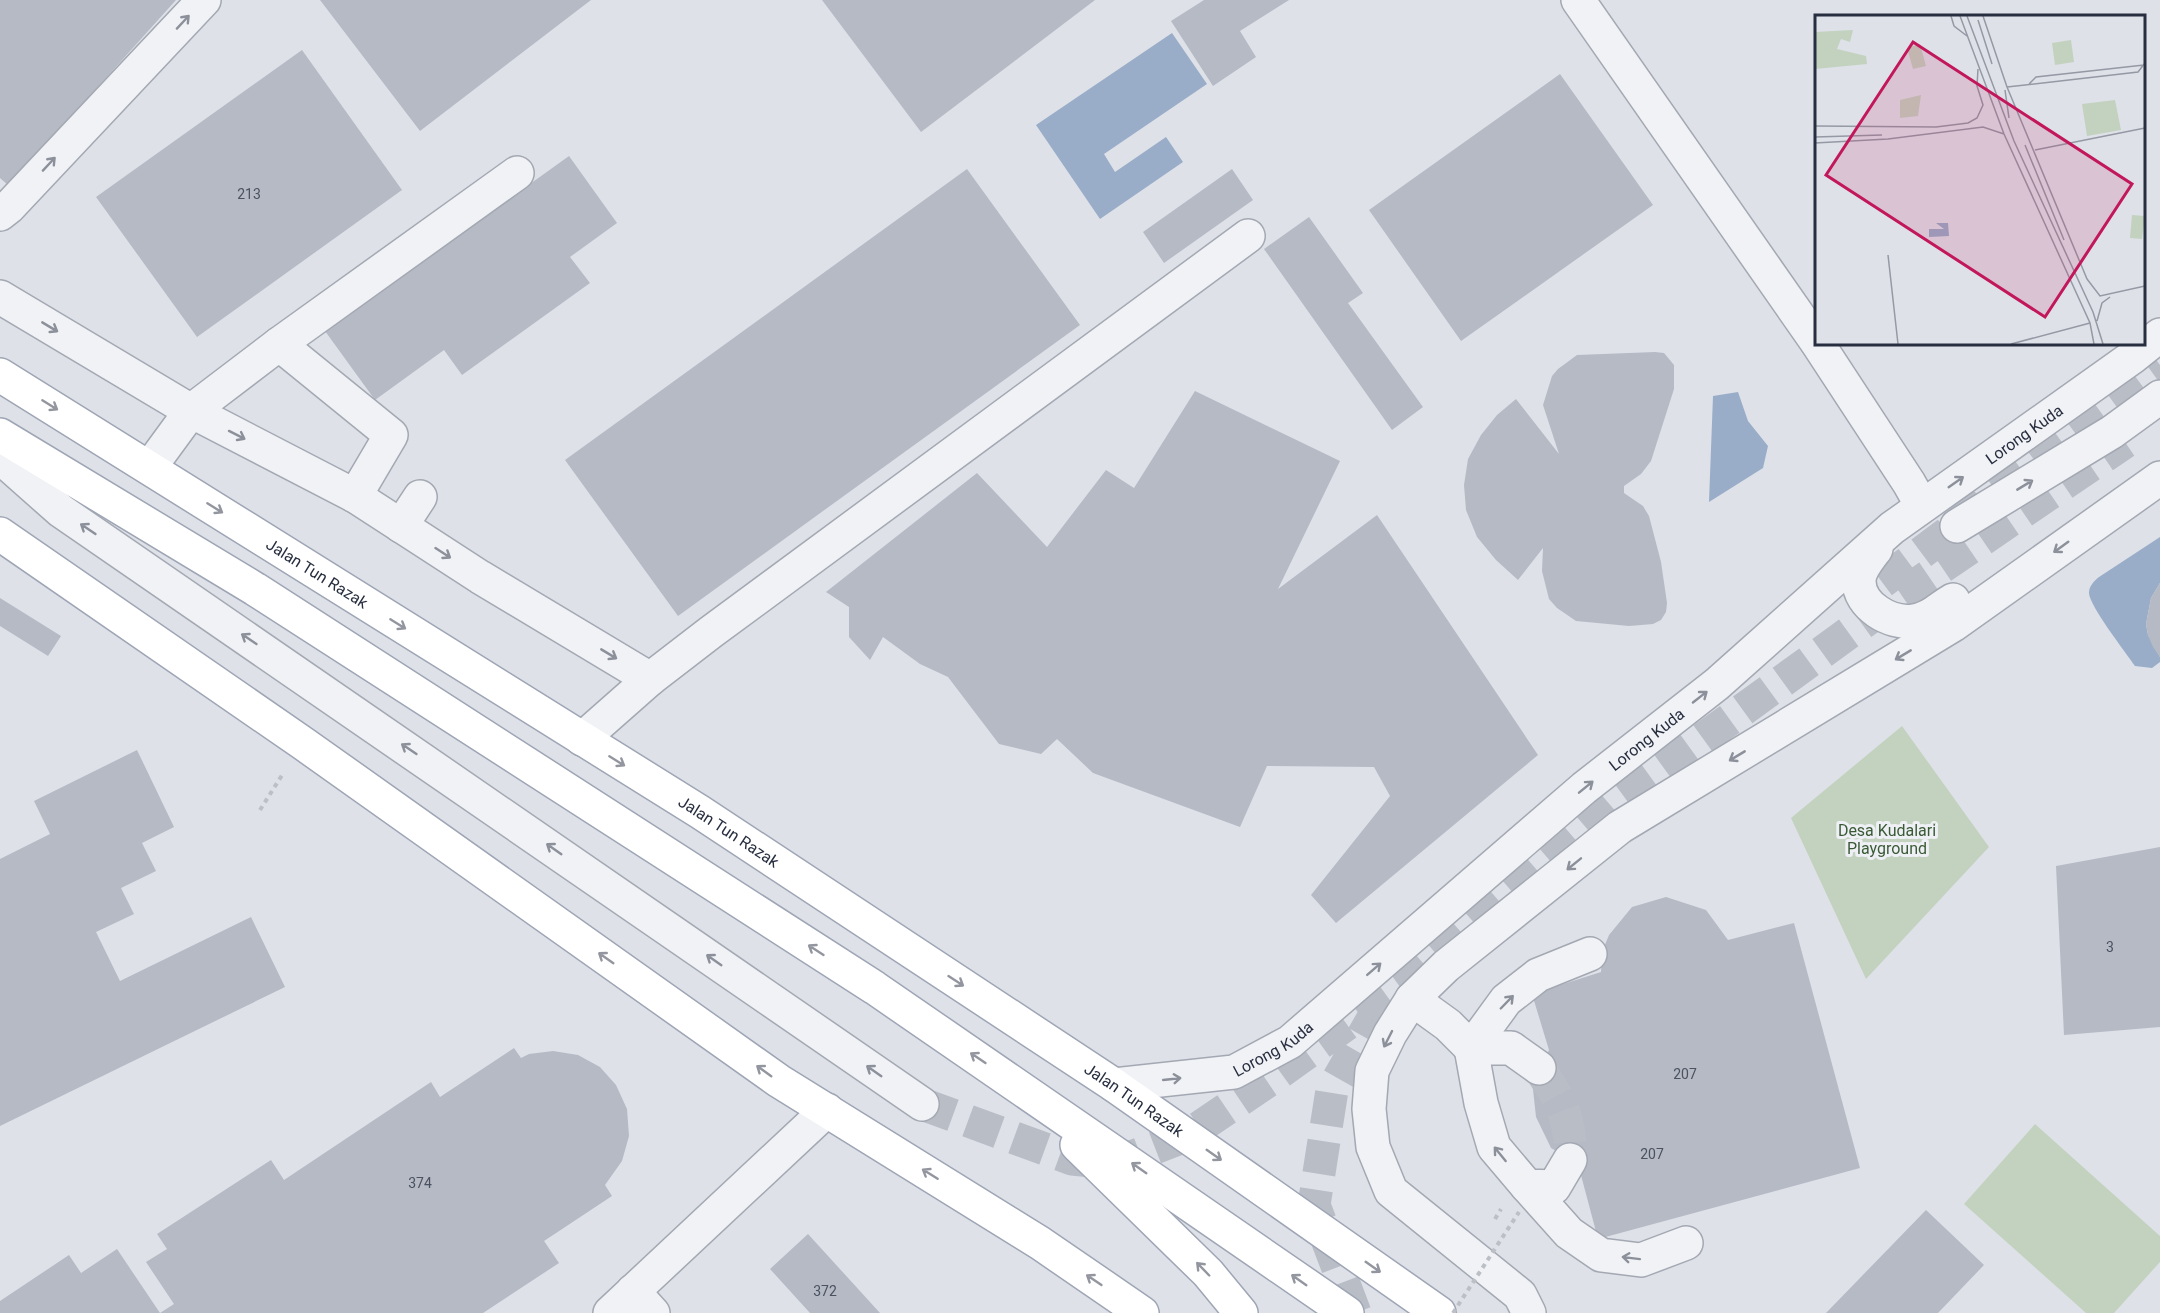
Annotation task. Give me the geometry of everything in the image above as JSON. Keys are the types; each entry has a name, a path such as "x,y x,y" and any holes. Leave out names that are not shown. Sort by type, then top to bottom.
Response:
{"main road":[{"name":"Jalan Tun Razak","path":"0,375 700,812 1114,1085 1439,1313"},
{"path":"0,435 275,602 875,988 1347,1313"},
{"path":"0,534 304,744 778,1082 828,1110 1040,1243 1126,1309"},
{"path":"1011,1080 1208,1273 1241,1313"}],"street":[{"path":"3,206 204,0"},
{"path":"1578,0 1815,339"},
{"path":"150,467 191,411 279,344 517,173"},
{"path":"582,739 650,679 711,632 1248,236"},
{"path":"0,297 191,411 355,496 480,577 650,679"},
{"name":"Lorong Kuda","path":"1114,1085 1234,1072 1290,1042 1584,788 1717,684 1892,528 2147,348 2160,335"},
{"path":"279,344 391,435 355,496"},
{"path":"1819,345 1922,506"},
{"path":"1957,526 2112,432 2160,397"},
{"path":"2125,442 2160,416"},
{"path":"0,457 61,511 922,1104"},
{"path":"1530,1313 1520,1295 1391,1191 1373,1147 1369,1109 1372,1071 1390,1034 1412,999 1446,966 1620,827 1953,624 2160,478"},
{"path":"401,526 420,496"},
{"path":"1892,528 1868,561 1859,579 1861,593 1871,607 1889,619 1911,622 1932,616 1949,602 1972,589 2014,581"},
{"path":"1471,1048 1506,1000 1538,975 1590,954"},
{"path":"1412,999 1448,1025 1471,1048 1481,1103 1494,1147 1523,1199 1601,1255 1641,1260 1686,1243"},
{"path":"1471,1048 1511,1048 1539,1068"},
{"path":"632,1306 828,1110"},
{"path":"1523,1199 1554,1187 1570,1160"}],"path":[{"path":"260,810 304,744"},
{"path":"1453,1313 1523,1199"},
{"path":"1495,1219 1502,1209"}],"green space":[{"name":"Desa Kudalari Playground","path":"1902,726 1989,847 1866,979 1791,818"},
{"path":"2035,1124 2160,1236 2160,1262 2114,1313 2086,1313 1964,1204"}],"water":[{"path":"1172,33 1207,84 1104,154 1115,172 1166,137 1183,162 1100,219 1036,125"},
{"path":"1738,392 1748,421 1768,446 1763,468 1709,502 1713,396"},
{"path":"2160,537 2160,583 2151,598 2146,624 2148,635 2160,657 2160,662 2152,668 2135,666 2095,608 2089,590 2099,577"}],"building":[{"path":"0,0 176,0 9,186 0,178"},
{"path":"320,0 591,0 420,131"},
{"path":"822,0 1095,0 921,132"},
{"path":"1204,0 1289,0 1240,31 1256,57 1213,86 1171,21"},
{"path":"302,50 402,190 197,337 96,197"},
{"path":"1560,74 1653,205 1461,341 1369,210"},
{"path":"569,156 617,223 570,257 590,283 462,375 444,350 375,400 325,331"},
{"path":"967,169 1080,325 678,616 565,460"},
{"path":"1232,169 1253,200 1164,263 1143,232"},
{"path":"1309,217 1363,293 1348,303 1423,407 1392,430 1264,249"},
{"path":"1664,353 1674,365 1674,389 1651,461 1641,474 1624,486 1624,493 1643,506 1649,516 1661,562 1667,603 1666,612 1661,620 1653,624 1629,626 1576,621 1557,608 1549,599 1542,571 1543,548 1518,580 1496,560 1477,537 1466,510 1464,485 1468,459 1481,435 1497,415 1516,399 1559,454 1543,405 1552,376 1558,369 1577,355"},
{"path":"1195,391 1340,461 1278,589 1377,515 1538,755 1336,923 1311,895 1390,796 1374,767 1267,766 1240,827 1093,773 1057,739 1041,754 999,744 948,677 920,664 883,637 870,660 849,637 849,607 826,592 977,473 1047,547 1106,470 1134,488"},
{"path":"2160,583 2160,657 2153,647 2146,624 2151,598"},
{"path":"0,598 61,636 48,656 0,626"},
{"path":"137,750 174,827 142,843 156,871 121,888 134,914 96,932 120,981 251,917 285,987 0,1126 0,859 50,834 34,801"},
{"path":"2160,847 2160,1027 2064,1035 2056,866"},
{"path":"1666,897 1706,910 1728,940 1794,923 1860,1168 1598,1239 1578,1164 1551,1148 1536,1117 1532,1080 1549,1050 1532,994 1601,972 1602,952 1609,935 1632,907"},
{"path":"514,1048 521,1058 529,1054 553,1051 578,1055 600,1067 616,1085 627,1109 629,1136 622,1161 605,1185 612,1196 544,1241 559,1263 483,1313 160,1313 174,1304 146,1262 167,1249 157,1234 271,1160 284,1180 431,1082 440,1097"},
{"path":"1926,1210 1984,1265 1938,1313 1826,1313"},
{"path":"808,1234 880,1313 810,1313 770,1269"},
{"path":"117,1249 160,1313 0,1313 0,1301 69,1255 81,1273"}],"tunnel":[{"path":"1882,582 1957,526 1986,492 2160,365"},
{"path":"922,1104 1072,1159 1100,1162 1134,1156 1188,1135 1268,1081 1419,972 1613,804 1901,595 2125,442"},
{"path":"1355,1313 1314,1205 1332,1090 1380,1006"},
{"path":"1539,1068 1564,1111 1569,1132 1570,1160"}]}
